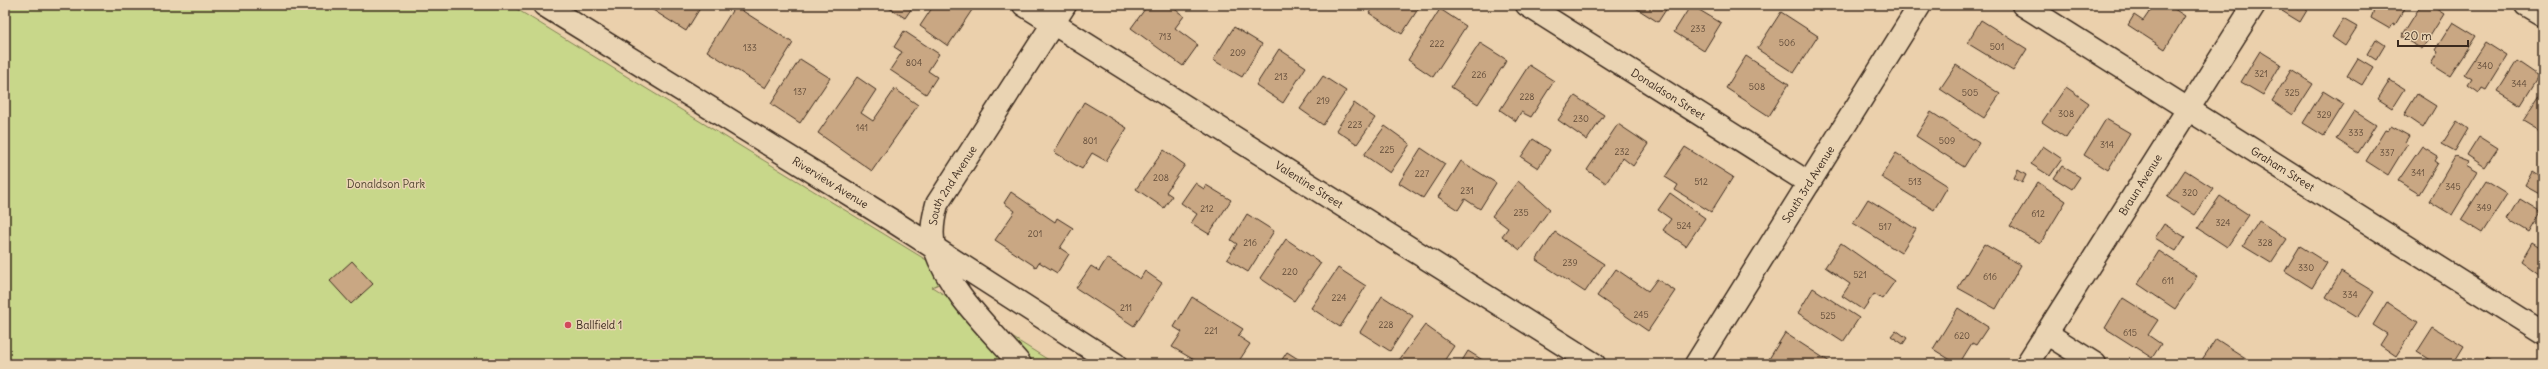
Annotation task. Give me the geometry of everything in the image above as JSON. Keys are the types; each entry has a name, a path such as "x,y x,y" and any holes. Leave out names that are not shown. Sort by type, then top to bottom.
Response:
{"street":[{"name":"Riverview Avenue","path":"544,5 935,249 1115,364"},
{"name":"Valentine Street","path":"1024,5 1594,364"},
{"name":"South 2nd Avenue","path":"1020,364 960,294 935,249 932,226 937,204 1065,5"},
{"name":"Donaldson Street","path":"1527,5 1809,183"},
{"name":"South 3rd Avenue","path":"1696,364 1920,5"},
{"name":"Graham Street","path":"2022,5 2543,333"},
{"name":"Braun Avenue","path":"2027,364 2254,5"},
{"path":"2526,5 2543,16"},
{"path":"2046,333 2095,364"}],"green space":[{"name":"Donaldson Park","path":"5,5 510,5 946,272 939,284 932,287 1055,364 5,364"}],"building":[{"path":"645,5 702,5 686,31"},
{"path":"891,5 914,5 905,18 889,8"},
{"path":"934,5 964,5 972,10 948,46 920,26"},
{"path":"1148,5 1169,5 1184,16 1175,28 1198,45 1183,66 1131,28"},
{"path":"1374,5 1420,6 1402,34 1369,13"},
{"path":"1631,5 1669,5 1658,22"},
{"path":"1691,5 1721,23 1704,51 1674,32"},
{"path":"2154,5 2168,5 2185,16 2165,49 2128,25 2134,15 2143,21"},
{"path":"2286,5 2305,5 2309,7 2300,22 2282,11"},
{"path":"2376,5 2407,5 2395,25 2393,24 2390,29 2371,18"},
{"path":"2421,5 2430,5 2444,14 2422,49 2401,37"},
{"path":"735,6 793,43 765,88 707,51"},
{"path":"1440,9 1466,26 1433,77 1408,60"},
{"path":"1781,12 1818,36 1794,73 1757,49"},
{"path":"2343,19 2357,27 2345,46 2332,37"},
{"path":"1981,20 2027,49 2013,71 1967,43"},
{"path":"2453,22 2476,36 2450,76 2431,64 2438,52 2435,50"},
{"path":"1234,27 1262,44 1242,77 1213,60"},
{"path":"904,31 939,54 928,71 937,77 926,94 890,70 902,52 894,47"},
{"path":"2376,39 2385,45 2376,60 2367,54"},
{"path":"2485,42 2507,56 2486,90 2482,88 2479,93 2468,85 2472,79 2464,74"},
{"path":"1480,43 1507,60 1478,104 1451,87"},
{"path":"1279,49 1306,67 1283,103 1256,85"},
{"path":"2260,51 2281,64 2263,95 2241,82"},
{"path":"1746,56 1789,84 1769,116 1726,88"},
{"path":"2358,58 2373,67 2362,85 2347,76"},
{"path":"800,59 830,78 800,123 771,104"},
{"path":"2517,61 2539,76 2521,105 2498,91"},
{"path":"1529,65 1554,81 1531,117 1521,112 1516,121 1500,110"},
{"path":"1956,65 2000,94 1984,118 1940,89"},
{"path":"2291,70 2313,84 2293,115 2272,101"},
{"path":"1323,76 1346,91 1323,125 1300,109"},
{"path":"857,77 876,90 861,113 873,121 895,89 918,105 872,171 818,133"},
{"path":"2390,80 2404,89 2392,108 2378,99"},
{"path":"2066,87 2089,103 2066,138 2042,122"},
{"path":"2543,90 2543,133 2523,121"},
{"path":"2323,91 2344,104 2324,136 2303,123"},
{"path":"2417,94 2436,106 2423,128 2404,115"},
{"path":"1575,96 1604,115 1587,140 1558,120"},
{"path":"1084,102 1127,128 1106,161 1092,153 1082,169 1054,152"},
{"path":"1354,103 1375,118 1357,144 1336,130"},
{"path":"2354,111 2376,125 2358,153 2336,139"},
{"path":"1931,112 1979,143 1964,167 1916,136"},
{"path":"2106,119 2130,133 2108,170 2084,155"},
{"path":"2457,121 2468,129 2455,151 2442,144"},
{"path":"1618,124 1648,144 1633,166 1623,158 1606,183 1587,170"},
{"path":"1385,126 1410,144 1390,173 1364,155"},
{"path":"2391,126 2409,136 2405,142 2407,144 2388,175 2366,161 2385,130 2388,131"},
{"path":"2479,136 2498,148 2485,167 2467,155"},
{"path":"1533,139 1550,150 1538,168 1521,157"},
{"path":"2043,146 2062,159 2050,176 2031,164"},
{"path":"2422,146 2438,156 2435,161 2438,163 2419,194 2398,181"},
{"path":"1685,147 1733,177 1711,212 1675,190 1678,185 1665,177"},
{"path":"1421,148 1445,164 1423,198 1399,183"},
{"path":"1164,150 1185,165 1166,192 1172,196 1164,208 1136,189"},
{"path":"1896,153 1948,186 1934,210 1881,177"},
{"path":"2455,157 2468,162 2466,165 2478,172 2452,215 2429,201"},
{"path":"1461,161 1496,183 1480,209 1465,199 1458,210 1438,197"},
{"path":"2062,166 2080,177 2072,189 2054,178"},
{"path":"2018,170 2026,175 2022,183 2014,178"},
{"path":"2185,170 2213,188 2195,215 2167,197"},
{"path":"2532,172 2543,179 2543,195 2525,185"},
{"path":"1518,181 1550,209 1520,250 1502,236 1508,228 1492,216"},
{"path":"2486,181 2507,194 2482,233 2461,220"},
{"path":"2038,182 2066,201 2040,244 2010,226"},
{"path":"1195,183 1204,189 1206,185 1231,200 1209,234 1191,223 1197,214 1181,203"},
{"path":"1011,192 1055,222 1057,218 1073,228 1060,248 1069,254 1057,273 1039,262 1036,267 995,240 1015,211 1004,203"},
{"path":"1670,193 1705,218 1686,246 1663,230 1671,219 1658,210"},
{"path":"2220,196 2249,215 2227,247 2198,228"},
{"path":"1868,199 1916,229 1901,253 1853,223"},
{"path":"2520,199 2541,212 2529,232 2508,219"},
{"path":"1247,214 1274,231 1248,272 1227,259 1237,244 1231,240"},
{"path":"2259,221 2287,239 2271,263 2243,246"},
{"path":"2164,224 2185,237 2176,251 2155,238"},
{"path":"1555,232 1604,264 1585,292 1536,260"},
{"path":"1286,239 1321,263 1294,301 1260,278"},
{"path":"2532,242 2543,249 2543,277 2521,261"},
{"path":"1841,243 1895,281 1882,299 1874,294 1863,310 1842,296 1850,284 1825,267"},
{"path":"1984,244 2021,265 1996,309 1958,288"},
{"path":"2300,246 2327,263 2312,288 2285,271"},
{"path":"2159,251 2197,276 2175,309 2138,284"},
{"path":"1107,258 1140,279 1145,271 1162,283 1134,326 1076,288 1091,266 1099,271"},
{"path":"352,261 373,284 351,304 330,281"},
{"path":"1338,268 1366,286 1340,327 1311,308"},
{"path":"1616,269 1648,291 1657,279 1675,291 1648,331 1597,296"},
{"path":"2341,272 2374,292 2358,317 2326,297"},
{"path":"1813,288 1859,318 1843,342 1798,313"},
{"path":"1382,296 1413,316 1390,351 1360,332"},
{"path":"1192,297 1243,329 1238,336 1250,344 1237,364 1201,364 1172,347 1182,332 1174,327"},
{"path":"2123,298 2158,320 2148,335 2161,344 2152,358 2105,328"},
{"path":"2387,302 2418,322 2396,356 2380,345 2387,334 2373,325"},
{"path":"1958,308 1988,327 1976,345 1972,343 1959,364 1957,364 1933,349"},
{"path":"1425,325 1454,346 1442,364 1405,364 1399,360"},
{"path":"2433,327 2464,346 2453,364 2436,364 2417,352"},
{"path":"1896,330 1907,338 1903,344 1891,336"},
{"path":"1785,333 1833,364 1777,364 1769,359"},
{"path":"2216,339 2255,364 2199,364"},
{"path":"1468,351 1489,364 1460,364"},
{"path":"1287,352 1306,364 1279,364"},
{"path":"2487,358 2496,364 2484,364"},
{"path":"2331,359 2339,364 2328,364"}],"place":[{"name":"Ballfield 1","path":"568,325"}]}
